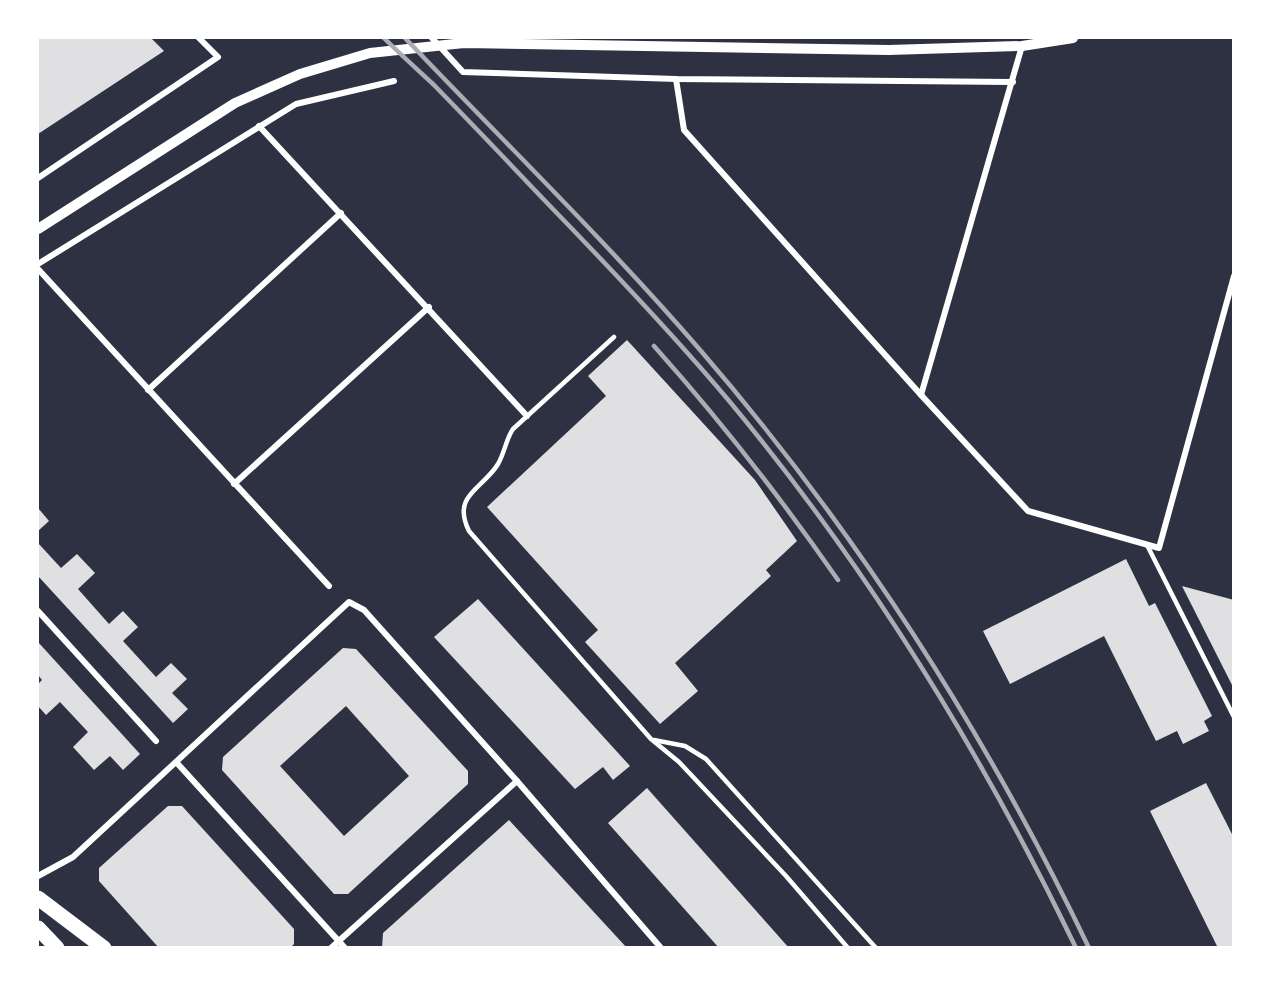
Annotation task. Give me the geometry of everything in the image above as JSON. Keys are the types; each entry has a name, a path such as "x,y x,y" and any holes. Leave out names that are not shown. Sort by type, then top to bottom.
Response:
{"main road":[{"path":"38,898 104,948"},
{"path":"38,908 55,911"},
{"path":"38,928 57,948"}],"street":[{"path":"38,178 218,57 199,38"},
{"path":"432,38 463,72 676,79 1012,82"},
{"path":"38,229 235,103 300,74 370,53 464,43 888,50 1022,46 1055,39 1073,38"},
{"path":"921,395 1022,46"},
{"path":"676,79 684,130 1028,511 1159,548 1233,276"},
{"path":"38,264 296,105 394,81"},
{"path":"260,126 527,416"},
{"path":"148,390 341,213"},
{"path":"38,269 329,586"},
{"path":"234,484 429,307"},
{"path":"38,876 73,857 349,602 364,610 517,781 661,948"},
{"path":"38,611 156,741"},
{"path":"177,763 345,948"},
{"path":"331,948 517,781"}],"lane":[{"path":"614,337 509,434 495,468 471,492 466,501 465,522 485,549 651,739 686,770 786,876 848,948"},
{"path":"1147,545 1233,717"},
{"path":"651,739 685,747 706,759 876,948"}],"building":[{"path":"38,38 151,38 164,51 38,134"},
{"path":"627,340 755,480 797,541 766,570 771,576 675,663 698,691 660,724 585,642 598,630 487,507 606,396 588,376"},
{"path":"38,508 49,521 38,531"},
{"path":"38,543 61,568 77,554 95,573 78,589 109,624 123,611 138,627 123,641 156,677 171,663 187,679 172,693 188,709 173,723 38,576"},
{"path":"1126,559 1149,606 1155,603 1212,716 1204,721 1209,731 1183,744 1177,731 1156,741 1104,636 1010,684 983,631"},
{"path":"1182,586 1234,600 1234,689"},
{"path":"478,599 630,766 613,780 603,767 575,789 434,637"},
{"path":"38,642 140,754 123,770 110,756 94,770 73,747 88,732 60,702 46,715 38,706 38,684 42,680 38,675"},
{"path":"343,648 356,649 468,771 468,784 348,894 334,894 222,770 223,757","holes":["346,706 409,776 344,836 280,766"]},
{"path":"1206,783 1234,838 1234,948 1218,948 1150,811"},
{"path":"647,788 789,948 719,948 608,823"},
{"path":"168,806 182,806 294,929 294,944 290,948 159,948 99,881 99,868"},
{"path":"509,820 627,948 382,948 383,933"}],"railway":[{"path":"384,38 434,85 642,302 730,402 781,465 875,596 962,733 1040,875 1076,948"},
{"path":"405,38 592,231 665,311 701,351 813,490 915,637 962,712 1007,789 1089,948"},
{"path":"654,346 749,460 838,580"}]}
